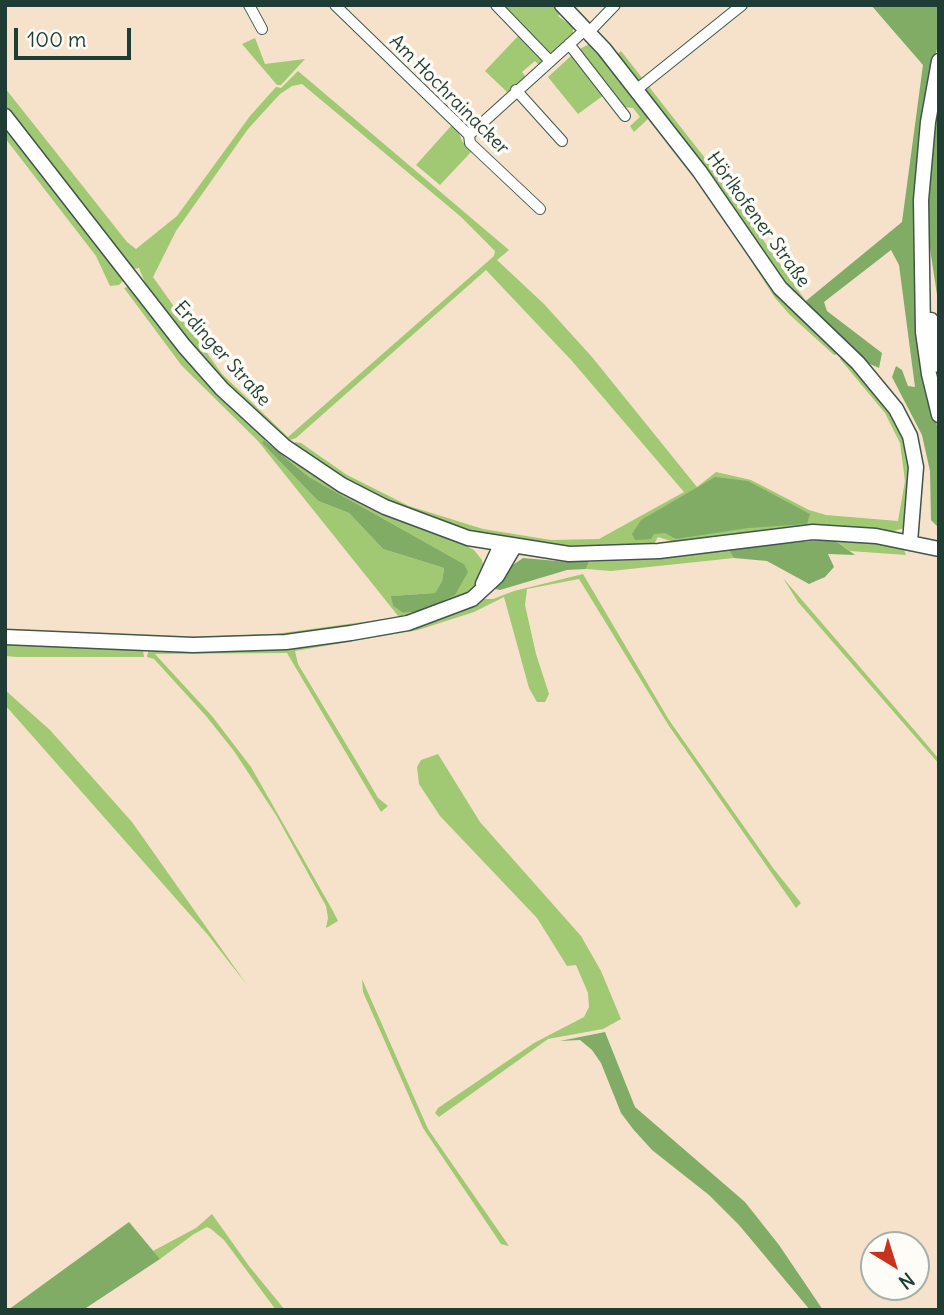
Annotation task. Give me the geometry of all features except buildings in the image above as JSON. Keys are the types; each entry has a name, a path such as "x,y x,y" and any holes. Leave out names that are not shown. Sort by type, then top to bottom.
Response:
{"main road":[{"name":"Hörlkofener Straße","path":"562,5 588,31 701,172 780,288 858,363 897,409 910,436 916,467 914,543"},
{"path":"939,61 925,148 921,200 923,332 939,415"},
{"name":"Erdinger Straße","path":"5,116 184,346 256,423 284,446 342,485 395,512 468,537 508,546 569,554 614,554 814,532 876,536 939,549"},
{"path":"922,270 939,365"},
{"path":"468,537 487,561 489,572"},
{"path":"914,543 939,540"},
{"path":"472,599 508,546"},
{"path":"5,636 145,645 286,642 408,623 472,599 497,576 508,546"}],"street":[{"path":"249,5 262,29"},
{"name":"Am Hochrainacker","path":"335,5 469,135 470,143 540,209"},
{"path":"496,5 550,61"},
{"path":"469,135 516,90 588,31 615,5"},
{"path":"636,90 742,5"},
{"path":"569,44 625,116"},
{"path":"516,90 562,141"}],"green space":[{"path":"501,5 554,5 560,14 558,16 573,27 573,34 553,53 545,51"},
{"path":"871,5 939,5 939,39 923,117 930,399 939,433 938,527 931,520 930,471 922,435 892,377 896,366 902,370 908,386 915,387 899,265 891,250 824,302 827,311 882,353 879,368 863,361 801,305 902,222 923,65"},
{"path":"520,34 542,59 539,65 535,61 522,72 526,77 508,93 485,71"},
{"path":"255,38 265,64 305,59 281,85 277,85 242,44"},
{"path":"593,42 650,117 634,132 630,126 640,117 633,108 621,107 578,50"},
{"path":"621,51 719,176 805,300 801,304 615,56"},
{"path":"572,55 604,95 578,114 548,77"},
{"path":"298,71 509,250 497,260 544,304 592,357 697,487 716,472 751,480 809,510 826,515 898,521 905,481 900,443 885,413 840,359 843,356 896,416 912,462 905,528 890,532 838,526 786,527 674,542 658,537 654,544 646,546 565,547 467,531 362,491 295,447 295,442 301,443 347,475 409,506 483,529 551,540 599,539 684,492 572,361 486,270 296,438 287,441 227,388 148,290 139,268 133,269 125,262 5,108 5,88 127,242 136,249 177,216 250,116 276,87 281,88","holes":["302,84 460,216 495,251 494,256 288,437 222,374 153,277 176,231 248,129 280,94 292,86"]},
{"path":"939,88 939,308 926,222 933,124"},
{"path":"656,120 834,345 837,354 834,355 775,298 711,199 652,123"},
{"path":"5,122 124,280 119,285 110,286 96,256 5,138"},
{"path":"451,126 458,130 462,141 472,151 440,185 416,165"},
{"path":"131,286 263,434 474,550 482,560 484,569 479,583 469,595 395,621 248,640 162,638 275,634 399,617 258,441 182,366 124,288","holes":["265,440 309,477 464,564 422,611 403,613 393,606 392,596 435,593 442,581 444,568 383,549 349,513 318,501 262,443"]},
{"path":"264,440 309,477 464,564 468,572 455,595 422,611 403,613 393,606 391,596 435,593 442,581 444,568 383,549 349,513 318,501 262,443"},
{"path":"715,477 748,481 810,514 807,524 748,528 676,539 665,533 654,534 651,539 635,540 632,534 641,520"},
{"path":"833,539 894,546 904,550 906,555 850,551"},
{"path":"833,539 855,555 828,554 834,567 825,577 809,584 767,561 734,558 728,549"},
{"path":"728,549 734,558 611,571 586,569 589,562 637,560"},
{"path":"523,558 589,562 586,569 567,570 500,590 495,589 507,569"},
{"path":"583,574 669,720 773,868 801,903 796,908 669,726 579,579 527,589 525,605 536,654 549,694 545,702 537,702 529,688 504,597 474,612 418,630 295,651 298,664 378,798 388,806 381,812 287,653 155,654 212,716 251,767 338,921 326,928 326,906 276,815 234,751 154,659 147,657 149,648 284,646 287,650 290,646 482,599 493,599 514,591"},
{"path":"783,578 939,759 939,764 798,602"},
{"path":"5,640 143,650 144,657 5,656"},
{"path":"5,690 50,730 132,822 247,985 208,935 5,705"},
{"path":"438,754 480,822 581,936 601,971 621,1019 603,1029 548,1039 439,1117 435,1113 438,1108 534,1043 584,1017 589,1007 588,993 576,965 567,966 537,918 440,816 419,784 417,767 421,760"},
{"path":"362,979 428,1129 509,1246 501,1244 423,1128 363,992"},
{"path":"605,1032 635,1107 745,1202 779,1245 823,1310 810,1310 739,1225 709,1195 652,1150 633,1129 621,1113 601,1063 592,1050 580,1040 560,1041"},
{"path":"212,1214 285,1310 276,1310 224,1240 207,1227 160,1259 153,1251 196,1228"},
{"path":"129,1222 160,1259 83,1310 8,1310"}]}
